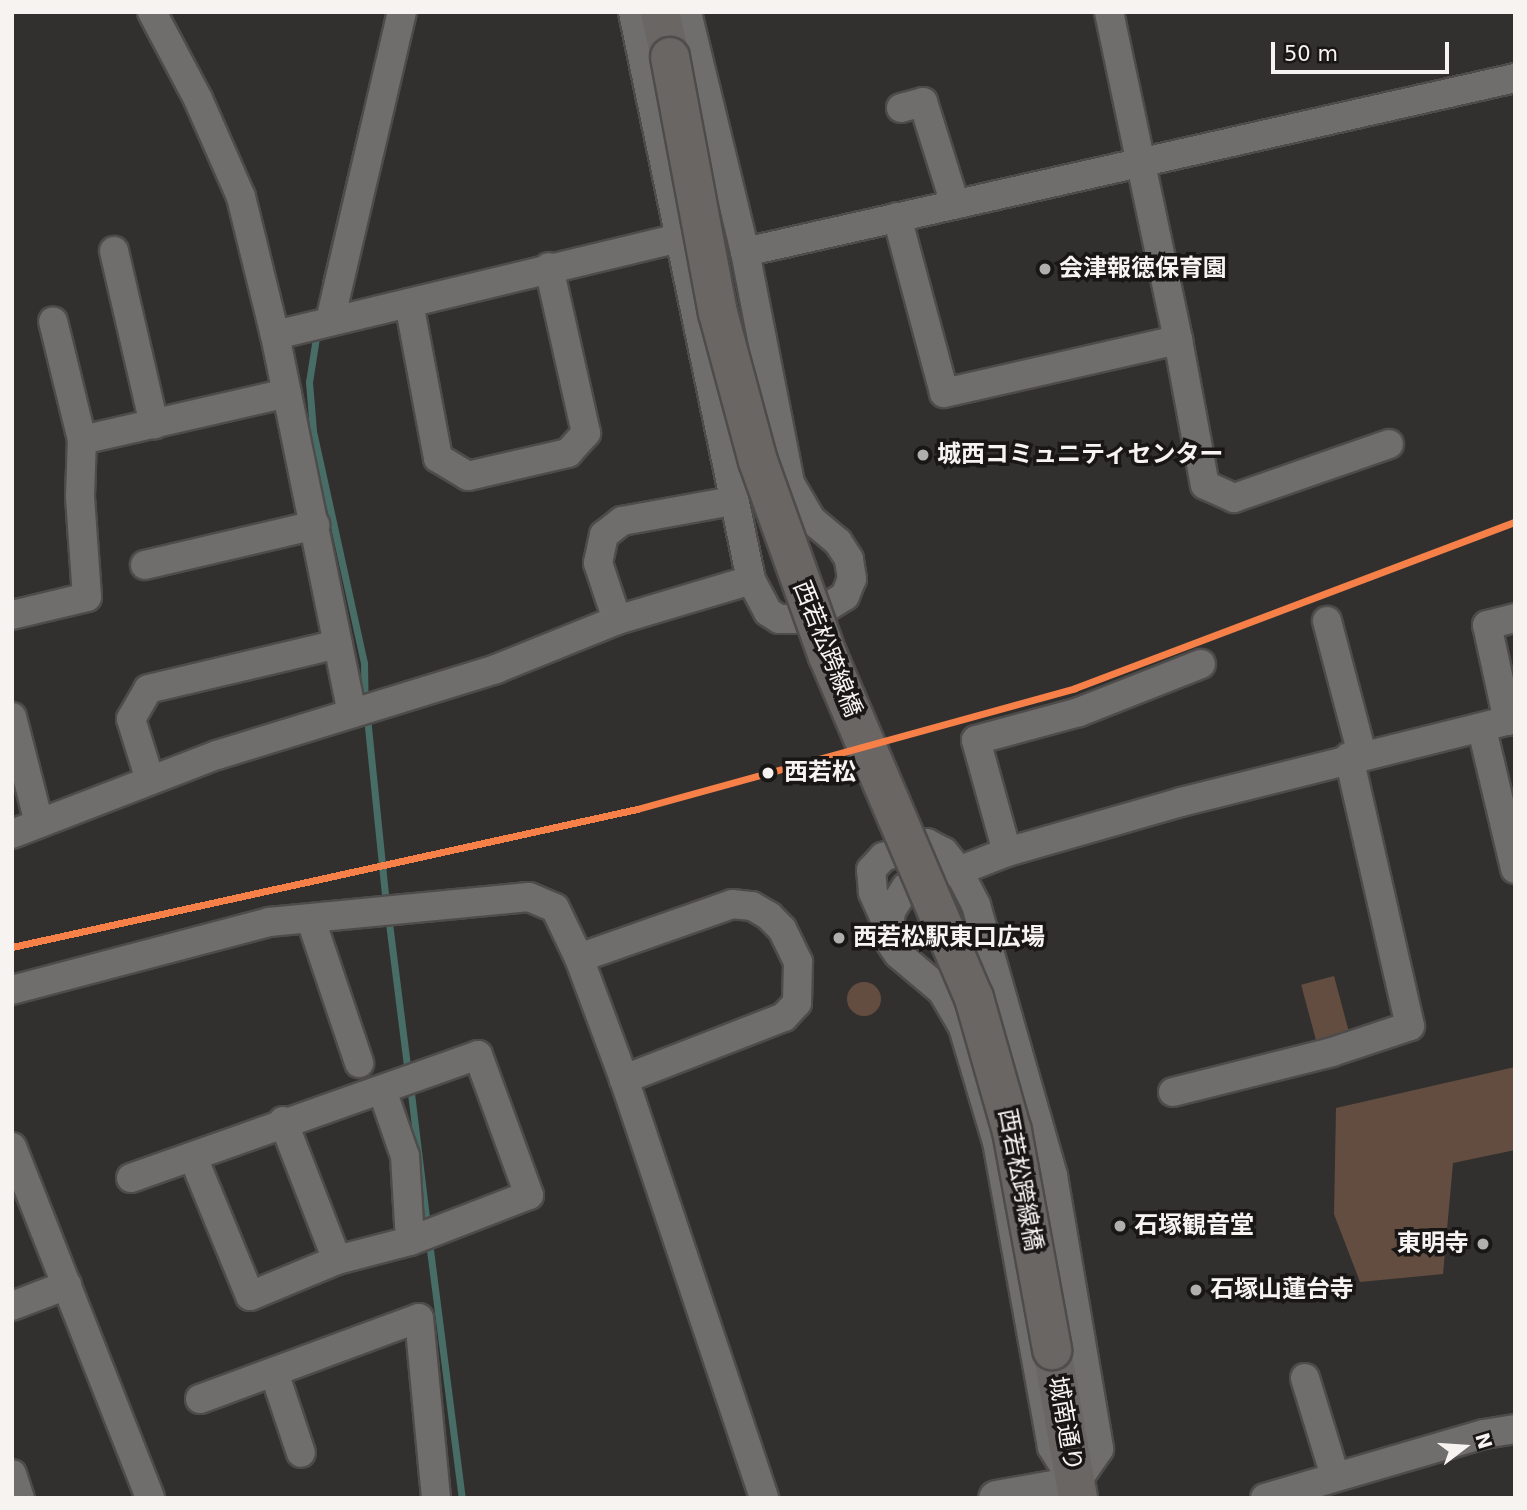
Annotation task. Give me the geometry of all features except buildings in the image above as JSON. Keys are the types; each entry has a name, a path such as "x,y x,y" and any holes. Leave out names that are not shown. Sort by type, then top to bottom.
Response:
{"main road":[{"name":"西若松跨線橋","path":"660,12 718,313 758,461 828,656 974,998 1012,1131 1052,1350"},
{"name":"城南通り","path":"1052,1350 1077,1491"}],"street":[{"path":"152,12 198,99 241,197 275,335 338,644 365,709"},
{"path":"321,323 401,12"},
{"path":"633,12 732,501 751,580 768,612 779,619 793,619 835,605 852,579 849,559 838,542 811,519 790,483 745,252 687,12"},
{"path":"1109,12 1143,161 1205,485 1234,498 1389,444"},
{"path":"745,252 1515,78"},
{"path":"901,108 923,102 955,204"},
{"path":"897,217 944,393 1178,340"},
{"path":"275,335 680,237"},
{"path":"114,251 154,424"},
{"path":"408,303 438,458 468,476 568,453 586,433 549,267"},
{"path":"12,615 87,597 80,496 82,440 53,321"},
{"path":"82,440 287,393"},
{"path":"617,620 598,563 604,535 622,521 732,501"},
{"path":"145,565 315,525"},
{"path":"12,834 150,780 496,669 617,620 751,580"},
{"path":"1515,618 1487,625 1502,723 1515,869"},
{"path":"1173,1092 1332,1052 1410,1026 1327,621"},
{"path":"150,780 131,719 148,689 338,644"},
{"path":"1007,852 975,740 1079,712 1201,664"},
{"path":"12,717 39,823"},
{"path":"887,924 906,887 1007,852 1355,756 1502,723"},
{"path":"927,843 944,852 959,869 976,905 1043,1130 1084,1338 1099,1449 1077,1491 1052,1447 997,1142 963,1027 942,991 898,954 888,939 887,924 873,892 871,870 883,857 927,843"},
{"path":"12,990 269,922 529,897 555,908 579,958 624,1079 764,1498"},
{"path":"579,958 732,904 752,906 769,916 798,962 797,1003 784,1017 624,1079"},
{"path":"311,920 359,1063"},
{"path":"131,1178 193,1157 283,1121 402,1083 478,1055 529,1195 424,1236 337,1260 250,1296 193,1157"},
{"path":"402,1083 405,1156 424,1236"},
{"path":"283,1121 337,1260"},
{"path":"12,1147 150,1498"},
{"path":"12,1306 67,1285"},
{"path":"200,1399 419,1318 436,1498"},
{"path":"275,1371 301,1453"},
{"path":"1305,1378 1335,1476"},
{"path":"1265,1498 1335,1476 1515,1429"},
{"path":"12,1474 20,1498"},
{"path":"996,1498 1077,1491"}],"shaded area":[{"path":"1334,976 1349,1031 1316,1040 1301,985"},
{"path":"864,982 876,987 881,999 876,1011 864,1016 852,1011 847,999 852,987"},
{"path":"1515,1067 1515,1150 1453,1163 1443,1274 1360,1282 1334,1214 1336,1108"}],"waterway":[{"path":"325,282 364,116"},
{"path":"317,331 309,382 313,431 364,663 365,702"},
{"path":"367,717 386,903"},
{"path":"388,915 408,1074"},
{"path":"410,1085 427,1226"},
{"path":"429,1242 462,1498"}],"transit line":[{"path":"12,947 637,809 1075,688 1515,522"}],"place":[{"name":"会津報徳保育園","path":"1045,269"},
{"name":"城西コミュニティセンター","path":"923,455"},
{"name":"西若松","path":"768,773"},
{"name":"西若松駅東口広場","path":"839,938"},
{"name":"石塚観音堂","path":"1120,1226"},
{"name":"東明寺","path":"1483,1244"},
{"name":"石塚山蓮台寺","path":"1196,1290"}]}
